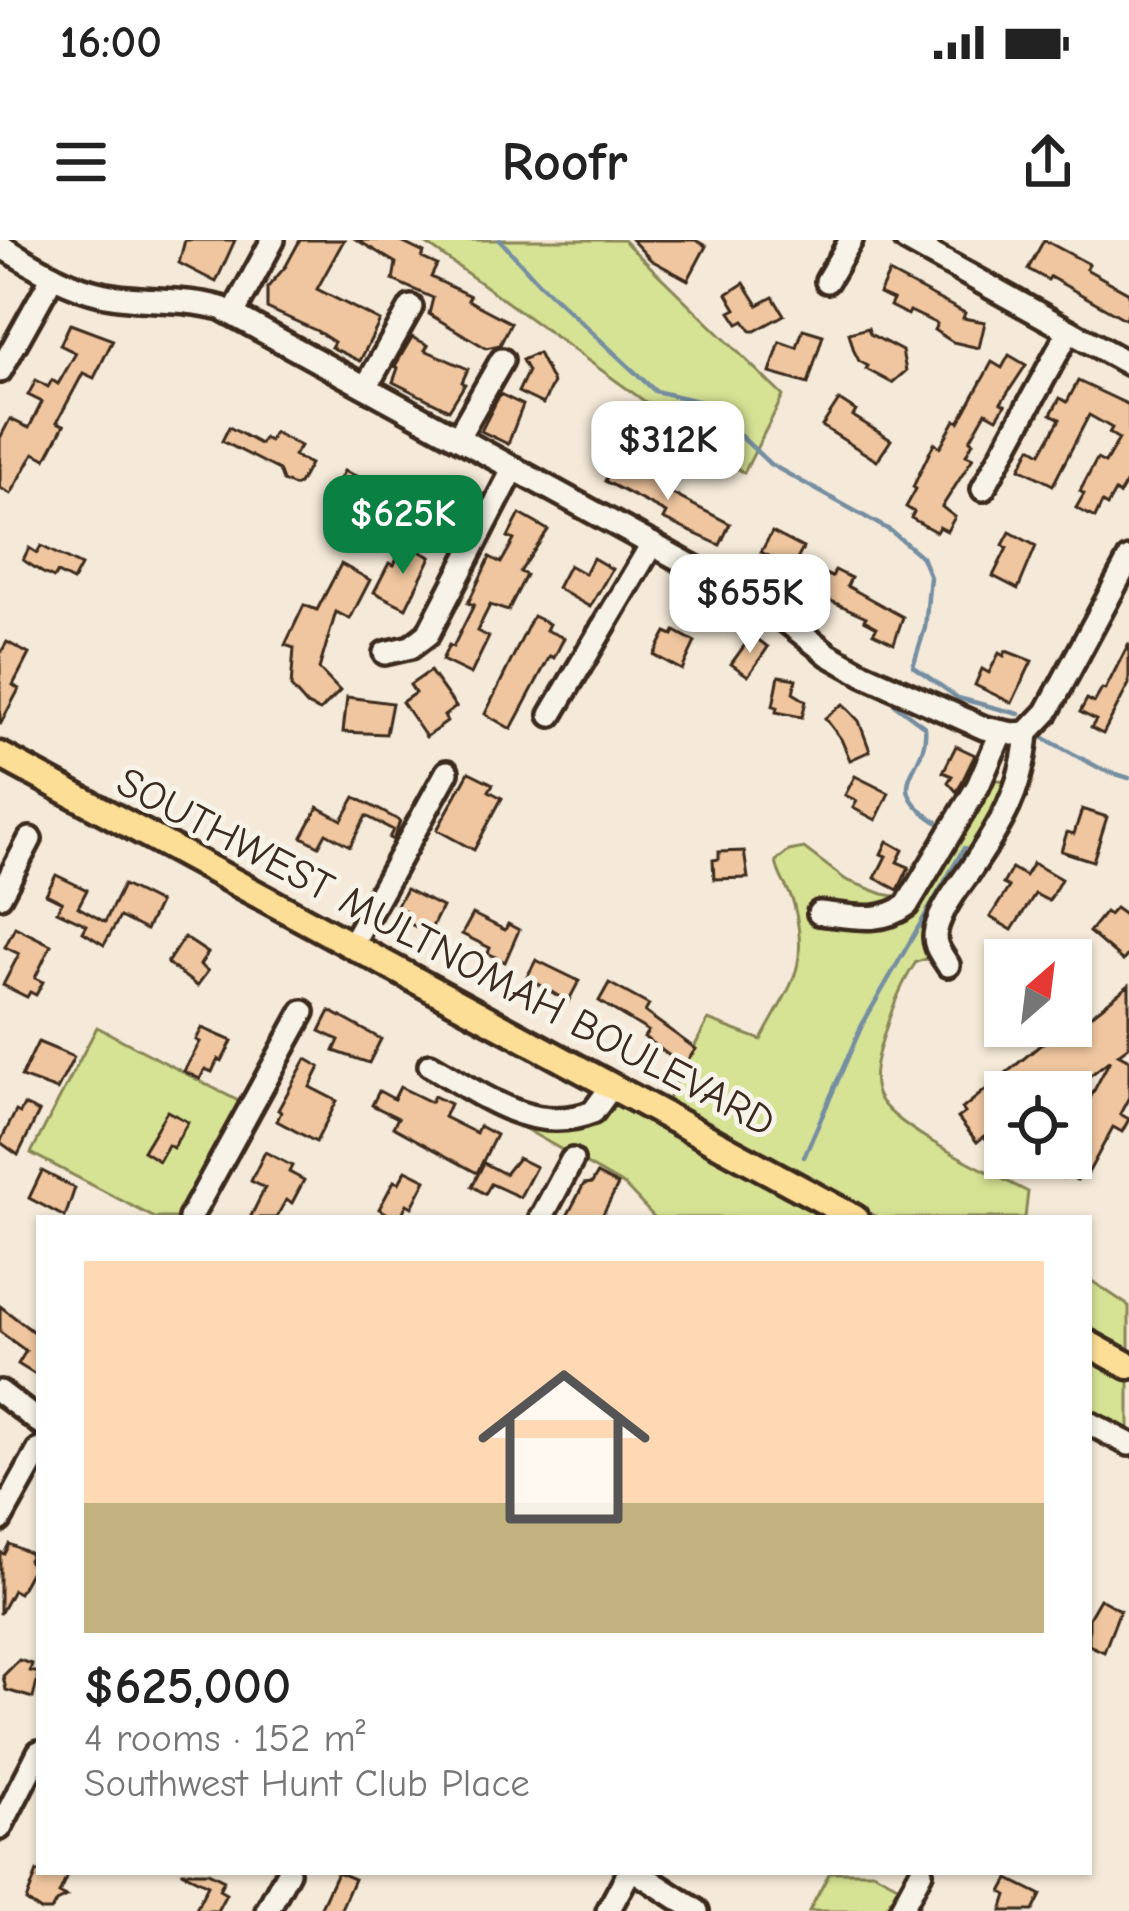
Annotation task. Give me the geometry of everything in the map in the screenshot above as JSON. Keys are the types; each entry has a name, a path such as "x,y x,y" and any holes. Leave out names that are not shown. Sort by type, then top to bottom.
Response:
{"main road":[{"name":"SOUTHWEST MULTNOMAH BOULEVARD","path":"0,755 849,1215"},
{"path":"1092,1346 1129,1366"}],"street":[{"path":"233,314 273,240"},
{"path":"827,281 851,240"},
{"path":"906,240 1129,364"},
{"path":"0,246 53,276 105,295 192,301 233,314 772,610 844,665 1001,733 1027,733"},
{"path":"0,370 53,276"},
{"path":"366,387 411,307"},
{"path":"983,489 1069,331"},
{"path":"458,437 502,360"},
{"path":"385,653 411,646 428,634 514,468"},
{"path":"551,715 652,544"},
{"path":"948,965 935,941 936,931 952,896 1018,790 1027,733 1047,712 1129,559"},
{"path":"819,913 892,916 907,904 978,786 1001,733"},
{"path":"352,944 447,772"},
{"path":"0,896 30,839"},
{"path":"192,1215 303,1012"},
{"path":"430,1065 512,1112 533,1118 558,1120 593,1112 612,1086"},
{"path":"543,1215 572,1160"},
{"path":"0,1393 36,1420"},
{"path":"1092,1425 1129,1444"},
{"path":"0,1520 36,1455"},
{"path":"0,1828 36,1759"},
{"path":"267,1911 286,1875"},
{"path":"608,1911 631,1875"},
{"path":"638,1875 697,1911"},
{"path":"900,1911 919,1875"}],"green space":[{"path":"421,240 623,240 783,396 744,473"},
{"path":"988,781 1003,781 1008,790 933,957 916,962 902,987 880,1046 874,1080 878,1096 903,1122 984,1169 984,1179 1003,1179 1028,1192 1025,1215 873,1215 666,1103 708,1020 761,1040 788,990 800,946 792,899 776,861 804,848 846,880 917,900"},
{"path":"97,1027 240,1102 180,1215 149,1215 31,1153"},
{"path":"615,1103 820,1215 652,1215 625,1186 520,1126 595,1117"},
{"path":"1092,1281 1129,1306 1129,1353 1092,1333"},
{"path":"1092,1361 1129,1381 1129,1433 1092,1413"},
{"path":"828,1875 879,1875 907,1890 895,1911 809,1911"}],"building":[{"path":"185,240 235,240 216,282 179,263"},
{"path":"300,240 344,240 317,289 380,321 360,361 331,347 334,342 317,331 267,308 267,288"},
{"path":"357,240 397,240 424,253 422,258 437,265 431,277 511,323 500,345 486,348 429,314 433,298 393,280 396,263"},
{"path":"632,240 695,240 706,246 688,280 651,260"},
{"path":"1044,240 1129,293 1125,319 1028,269"},
{"path":"889,273 965,313 963,318 985,322 979,348 953,342 934,330 937,324 890,306 893,300 879,294"},
{"path":"744,283 758,305 773,297 784,315 755,331 744,321 738,324 727,294"},
{"path":"70,324 113,340 94,378 83,373 57,422 64,425 46,459 34,453 11,494 0,488 0,438 10,419 29,428 42,402 28,395 36,380 48,387 52,380 58,384 76,353 60,345"},
{"path":"868,328 870,334 902,351 906,371 892,383 866,369 854,351 849,333"},
{"path":"803,329 823,335 808,384 770,373 780,342 797,348"},
{"path":"412,337 428,345 425,350 468,369 449,410 393,382 395,366"},
{"path":"538,353 553,383 543,404 518,392 528,371 522,360"},
{"path":"1009,355 1026,365 1001,403 1005,405 997,418 986,412 970,440 966,455 973,458 942,507 955,517 947,531 939,527 936,532 911,518 914,512 906,507 913,487 934,443 940,447 955,420 959,422 992,362 1002,368"},
{"path":"1078,381 1129,405 1129,478 1119,495 1115,492 1107,506 1102,503 1095,518 1076,508 1097,459 1105,463 1119,439 1109,433 1112,428 1089,415 1053,485 1020,468 1031,447 1041,453 1060,419 1051,414 1060,398 1067,402"},
{"path":"500,394 523,405 508,444 481,431"},
{"path":"839,400 856,411 853,416 891,440 877,461 822,426"},
{"path":"229,427 260,444 274,432 300,446 294,456 310,464 299,484 283,481 279,470 222,441"},
{"path":"623,462 730,524 720,545 663,519 666,513 605,481 614,464 620,467"},
{"path":"344,471 396,498 386,519 358,505 355,511 339,503 343,496 334,491"},
{"path":"520,514 548,530 520,572 526,575 508,611 490,605 477,631 489,637 471,674 442,660 474,605 468,603 490,557 501,563 514,540 508,537"},
{"path":"772,532 803,548 793,568 761,552"},
{"path":"1010,532 1036,546 1018,589 993,576"},
{"path":"41,546 81,566 73,581 57,573 54,578 23,560 29,548 37,553"},
{"path":"411,547 431,557 406,608 374,592 389,563 394,565 399,554 406,557"},
{"path":"593,558 612,569 590,607 557,588 569,565 585,574"},
{"path":"341,564 370,580 350,619 336,612 319,669 340,691 320,711 307,705 291,687 294,648 285,645 304,605 317,610"},
{"path":"817,570 832,577 835,570 851,578 847,586 903,617 894,643 873,633 877,627 866,617 807,590"},
{"path":"533,616 549,624 546,630 564,638 511,729 485,714"},
{"path":"675,631 695,642 682,670 654,655 666,632 673,635"},
{"path":"752,635 768,647 748,676 731,664"},
{"path":"7,642 29,654 13,685 19,689 0,725 0,654"},
{"path":"1129,643 1129,684 1103,734 1091,728 1096,720 1080,712 1087,699 1094,703 1105,690"},
{"path":"1006,651 1032,661 1012,703 975,685 982,669 989,673 999,653 1004,656"},
{"path":"430,671 456,707 444,716 447,722 426,737 402,702 415,693 410,685"},
{"path":"779,676 796,679 793,693 806,701 802,717 776,712"},
{"path":"347,697 392,703 386,734 343,732"},
{"path":"843,704 859,721 870,751 850,760 825,718"},
{"path":"956,746 975,755 957,792 948,782 952,776 943,772"},
{"path":"469,772 493,784 489,791 502,798 474,850 437,830"},
{"path":"855,776 889,793 876,820 853,808 857,801 845,795"},
{"path":"355,797 400,821 393,840 389,838 393,830 366,816 350,846 326,833 319,846 302,837 318,807 342,820"},
{"path":"1082,809 1107,817 1093,861 1061,851 1067,832 1074,834"},
{"path":"887,841 903,850 897,862 909,867 898,890 875,878 886,856 881,854"},
{"path":"744,851 748,878 714,879 713,860 719,859 719,852"},
{"path":"1033,863 1061,879 1049,901 1035,894 1012,930 990,917 1009,887 1003,884 1012,868 1025,876"},
{"path":"56,875 87,890 78,907 105,922 123,885 159,903 146,930 120,917 104,945 83,932 87,925 57,911 62,902 46,894"},
{"path":"406,889 442,907 429,933 402,920 406,912 396,907"},
{"path":"1115,908 1129,918 1129,953 1123,961 1089,932 1105,912 1109,915"},
{"path":"473,914 505,930 508,924 519,930 505,962 462,934"},
{"path":"15,927 51,945 35,978 43,982 36,995 30,992 27,997 3,985 19,954 5,947"},
{"path":"184,937 208,953 200,965 208,971 197,986 167,963"},
{"path":"536,960 579,981 568,1002 527,977"},
{"path":"609,983 649,1005 645,1012 696,1049 683,1066 644,1037 648,1031 599,1001"},
{"path":"1129,985 1129,1046 1118,1054 1129,1060 1129,1097 1120,1114 1129,1119 1122,1132 1113,1127 1092,1166 1092,1094 1110,1060 1092,1074 1009,1071 1038,1047 1092,1047 1092,1015"},
{"path":"330,1011 381,1039 369,1063 334,1051 339,1040 320,1031"},
{"path":"202,1028 232,1041 222,1061 218,1059 212,1072 205,1069 200,1079 184,1071"},
{"path":"38,1042 74,1057 57,1090 21,1077"},
{"path":"306,1059 320,1067 310,1087 337,1101 316,1142 277,1121 278,1110"},
{"path":"400,1087 431,1102 434,1096 450,1104 444,1117 476,1133 479,1126 496,1135 477,1173 393,1127 398,1118 372,1105 379,1091 394,1099"},
{"path":"984,1091 984,1136 977,1142 958,1118 965,1113 962,1109"},
{"path":"24,1105 39,1112 18,1155 0,1142"},
{"path":"167,1111 188,1122 159,1161 143,1151"},
{"path":"265,1152 292,1166 289,1172 304,1180 292,1203 286,1200 278,1215 252,1215 265,1188 251,1181"},
{"path":"518,1158 536,1167 520,1197 491,1184 485,1194 472,1186 484,1163 505,1174"},
{"path":"406,1170 426,1180 412,1207 407,1204 402,1215 390,1215 379,1209 394,1181 399,1183"},
{"path":"42,1171 75,1188 66,1215 29,1198"},
{"path":"597,1174 618,1185 603,1215 568,1215 584,1184 592,1183"},
{"path":"0,1306 36,1334 36,1375 18,1364 26,1351 0,1332"},
{"path":"9,1544 31,1554 28,1560 33,1567 0,1614 0,1552 4,1554"},
{"path":"1100,1599 1120,1610 1104,1652 1092,1646 1092,1613"},
{"path":"19,1660 32,1664 30,1671 36,1672 33,1698 6,1690 3,1676"},
{"path":"36,1875 67,1876 59,1894 66,1897 51,1911 41,1911 26,1901"},
{"path":"187,1875 214,1875 224,1880 219,1890 226,1894 217,1911 195,1911 208,1885"},
{"path":"336,1875 354,1879 340,1911 319,1911"},
{"path":"1009,1879 1041,1895 1033,1911 1002,1911 1007,1895 1002,1892"}],"waterway":[{"path":"500,240 655,391 706,403 770,464 891,531 922,557 930,577 925,628 913,666 958,698 1019,714"},
{"path":"894,704 925,727 908,787 921,810 940,824"},
{"path":"1042,737 1103,770 1129,778"},
{"path":"804,1157 862,1025 964,848"}]}
